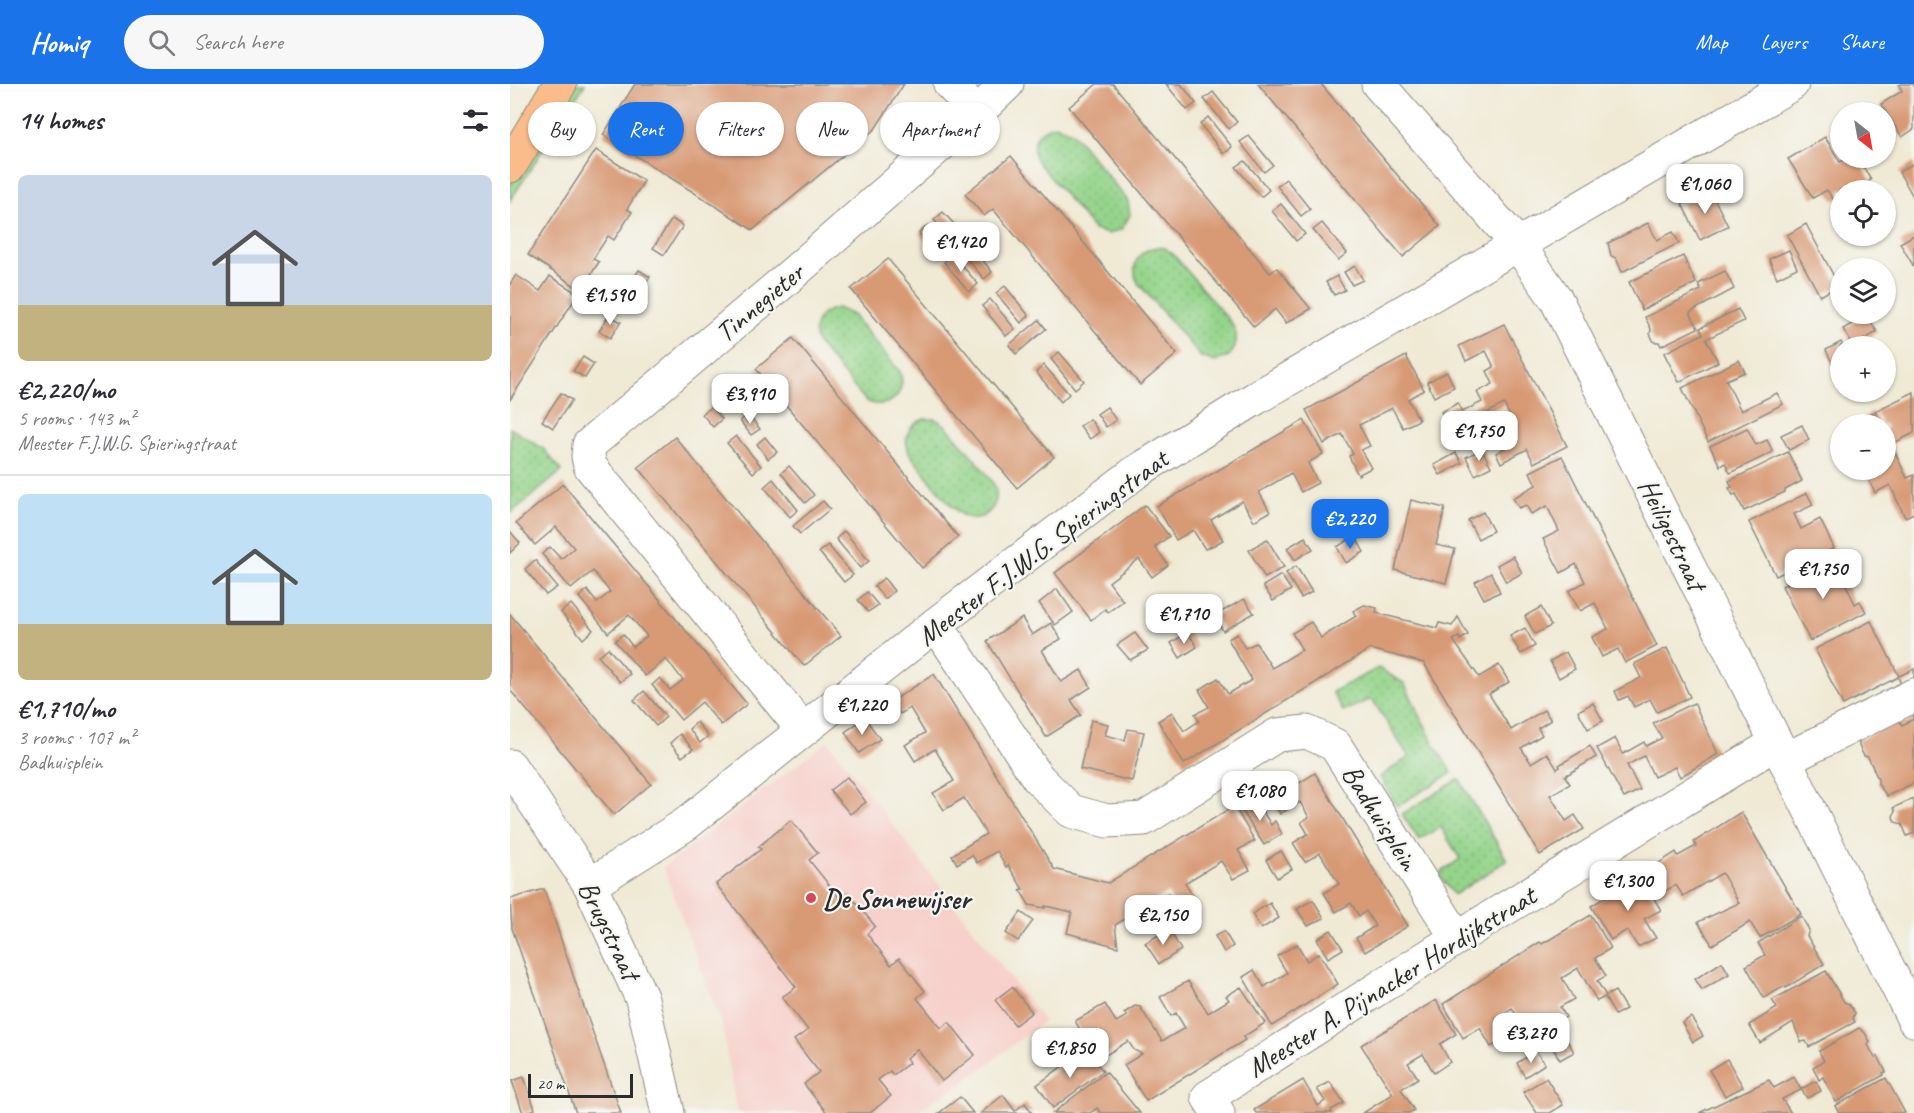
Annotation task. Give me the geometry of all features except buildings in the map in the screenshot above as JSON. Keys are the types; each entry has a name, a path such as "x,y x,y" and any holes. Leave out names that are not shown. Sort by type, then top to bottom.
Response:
{"main road":[{"path":"510,126 536,84"},
{"path":"510,166 560,84"}],"street":[{"path":"950,84 967,102"},
{"name":"Tinnegieter","path":"988,102 1007,84"},
{"name":"Heiligestraat","path":"1378,84 1519,246 1556,299 1914,1020"},
{"name":"Meester F.J.W.G. Spieringstraat","path":"590,885 686,824 936,624 1136,472 1251,401 1792,84"},
{"name":"Tinnegieter","path":"803,730 590,466 589,445 776,288 928,156"},
{"name":"Badhuisplein","path":"936,624 1038,778 1071,811 1107,821 1144,819 1277,735 1307,732 1335,745 1457,938"},
{"name":"Meester A. Pijnacker Hordijkstraat","path":"1218,1113 1208,1097 1457,938 1780,752 1914,695"},
{"name":"Brugstraat","path":"510,766 590,885 642,999 668,1113"}],"shaded area":[{"name":"De Sonnewijser","path":"828,741 1044,1021 963,1083 912,1113 737,1113 722,1026 663,867"}],"green space":[{"path":"570,84 585,84 573,102 559,102"},
{"path":"1056,125 1072,132 1128,201 1130,215 1122,229 1108,234 1094,230 1037,161 1034,155 1036,138 1039,133"},
{"path":"528,153 528,156 539,156 510,201 510,182"},
{"path":"1158,247 1173,254 1232,324 1236,333 1236,341 1229,356 1215,362 1201,357 1138,283 1135,276 1135,264 1146,251"},
{"path":"838,308 853,315 900,372 901,387 898,394 887,403 880,404 865,400 818,344 815,338 815,326 818,320 831,309"},
{"path":"924,419 935,419 945,425 992,481 996,494 993,508 988,513 969,518 956,511 910,454 907,443 908,433 914,425"},
{"path":"510,428 542,447 562,471 510,514"},
{"path":"1378,668 1404,683 1434,744 1452,773 1397,806 1380,777 1409,757 1372,699 1343,711 1332,692"},
{"path":"1459,779 1507,860 1454,895 1438,874 1460,859 1441,827 1419,840 1402,814"}],"place":[{"name":"De Sonnewijser","path":"811,898"}]}
